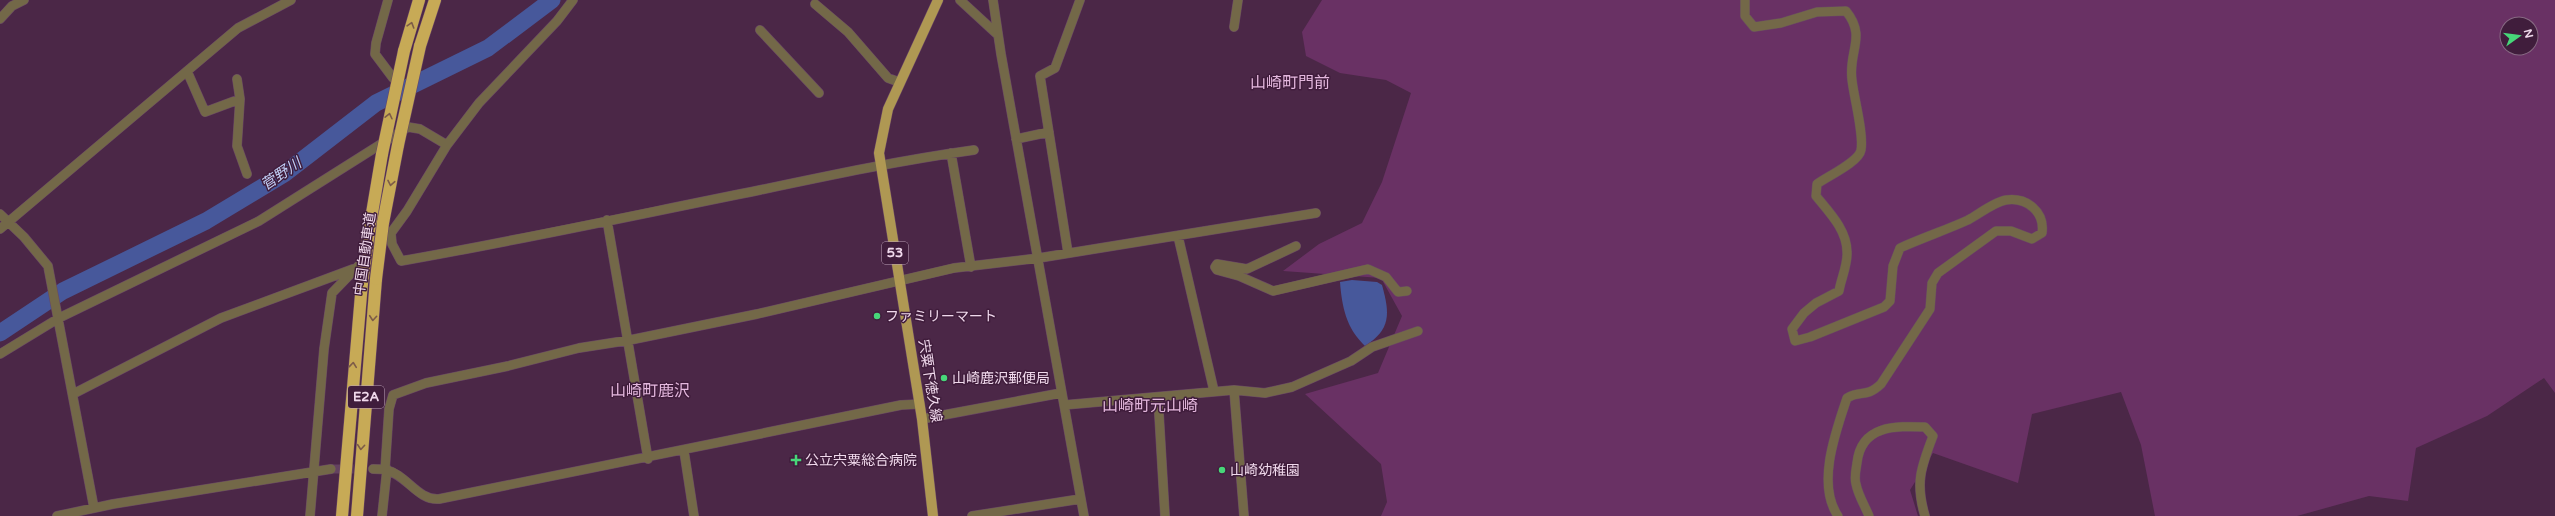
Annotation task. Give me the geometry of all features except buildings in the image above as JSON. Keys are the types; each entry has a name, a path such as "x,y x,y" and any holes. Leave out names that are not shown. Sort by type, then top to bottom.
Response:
{"highway":[{"name":"中国自動車道","path":"342,516 362,283 369,231 382,154 404,51 419,0"},
{"name":"中国自動車道","path":"356,516 376,279 384,224 398,145 420,46 435,0"}],"main road":[{"name":"宍粟下徳久線","path":"933,516 920,404 880,165 879,148 883,123 899,82 938,0"}],"street":[{"path":"0,19 12,6 24,0"},
{"path":"0,229 9,223 238,28 291,0"},
{"path":"388,0 376,43 376,54 393,78"},
{"path":"310,516 324,349 332,293 355,268 391,234 447,145 479,103 557,21 574,0"},
{"path":"960,0 998,35"},
{"path":"993,0 1016,138 1039,258 1061,393 1084,516"},
{"path":"1068,253 1040,76 1055,68 1080,0"},
{"path":"1234,27 1238,0"},
{"path":"1746,0 1745,16 1754,27 1781,23 1817,12 1846,11 1855,22 1857,41 1851,60 1851,79 1861,150 1854,162 1835,171 1817,184 1816,196 1834,218 1845,239 1848,253 1839,291 1816,303 1804,313 1792,329 1795,341 1810,337 1884,307 1890,301 1893,266 1900,248 1921,238 1967,220 2006,200 2025,201 2036,210 2044,223 2042,233 2032,239 2011,231 1996,231 1938,273 1932,283 1930,309 1881,384 1870,394 1853,394 1847,398 1832,445 1829,488 1838,516"},
{"path":"815,4 848,32 888,78 899,82"},
{"path":"760,30 819,93"},
{"path":"187,71 205,112 240,99"},
{"path":"237,79 240,99 237,146 247,174"},
{"path":"0,354 59,318 259,221 408,127 420,129 447,145"},
{"path":"1016,138 1049,132"},
{"path":"391,234 392,244 400,261 535,238 607,220 880,165 974,150"},
{"path":"951,153 971,267"},
{"path":"382,516 389,409 393,395 426,383 508,366 578,348 630,340 900,283 954,268 1039,258 1316,213"},
{"path":"0,214 24,237 48,266 94,508"},
{"path":"607,220 630,340 648,459"},
{"path":"1178,236 1214,392"},
{"path":"1296,246 1247,269 1217,264 1215,266 1217,270 1239,276 1273,291 1368,269 1386,278 1398,292 1407,291"},
{"path":"73,394 221,318 355,268"},
{"path":"1064,404 1234,390 1265,393 1292,387 1350,361 1372,347 1418,331"},
{"path":"1234,390 1244,516"},
{"path":"922,419 1061,393"},
{"path":"1158,397 1165,516"},
{"path":"373,469 386,470 432,499 648,459 807,424 920,404"},
{"path":"1869,516 1855,483 1858,458 1863,442 1878,430 1902,426 1925,427 1933,436 1920,471 1919,497 1925,516"},
{"path":"684,451 694,516"},
{"path":"57,516 94,508 331,469"},
{"path":"972,516 1080,499"}],"shaded area":[{"path":"1322,0 2555,0 2555,393 2544,378 2487,416 2416,448 2408,501 2369,496 2297,516 2155,516 2141,445 2121,392 2032,414 2018,483 1933,453 1910,490 1918,516 1381,516 1387,502 1381,464 1305,394 1378,373 1402,316 1381,278 1283,271 1319,244 1362,223 1382,182 1411,93 1386,80 1340,73 1306,56 1302,32"}],"water":[{"path":"1352,280 1377,282 1382,285 1385,295 1387,313 1384,327 1374,340 1365,346 1353,332 1349,324 1342,300 1340,282"}],"waterway":[{"name":"菅野川","path":"0,333 63,291 206,221 284,174 376,103 488,48 552,0"}],"tunnel":[{"path":"331,469 373,469"}],"place":[{"name":"ファミリーマート","path":"877,316"},
{"name":"山崎鹿沢郵便局","path":"944,378"},
{"name":"公立宍粟総合病院","path":"796,460"},
{"name":"山崎幼稚園","path":"1222,470"}],"district":[{"name":"山崎町門前","path":"1290,83"},
{"name":"山崎町鹿沢","path":"650,391"},
{"name":"山崎町元山崎","path":"1150,406"}]}
